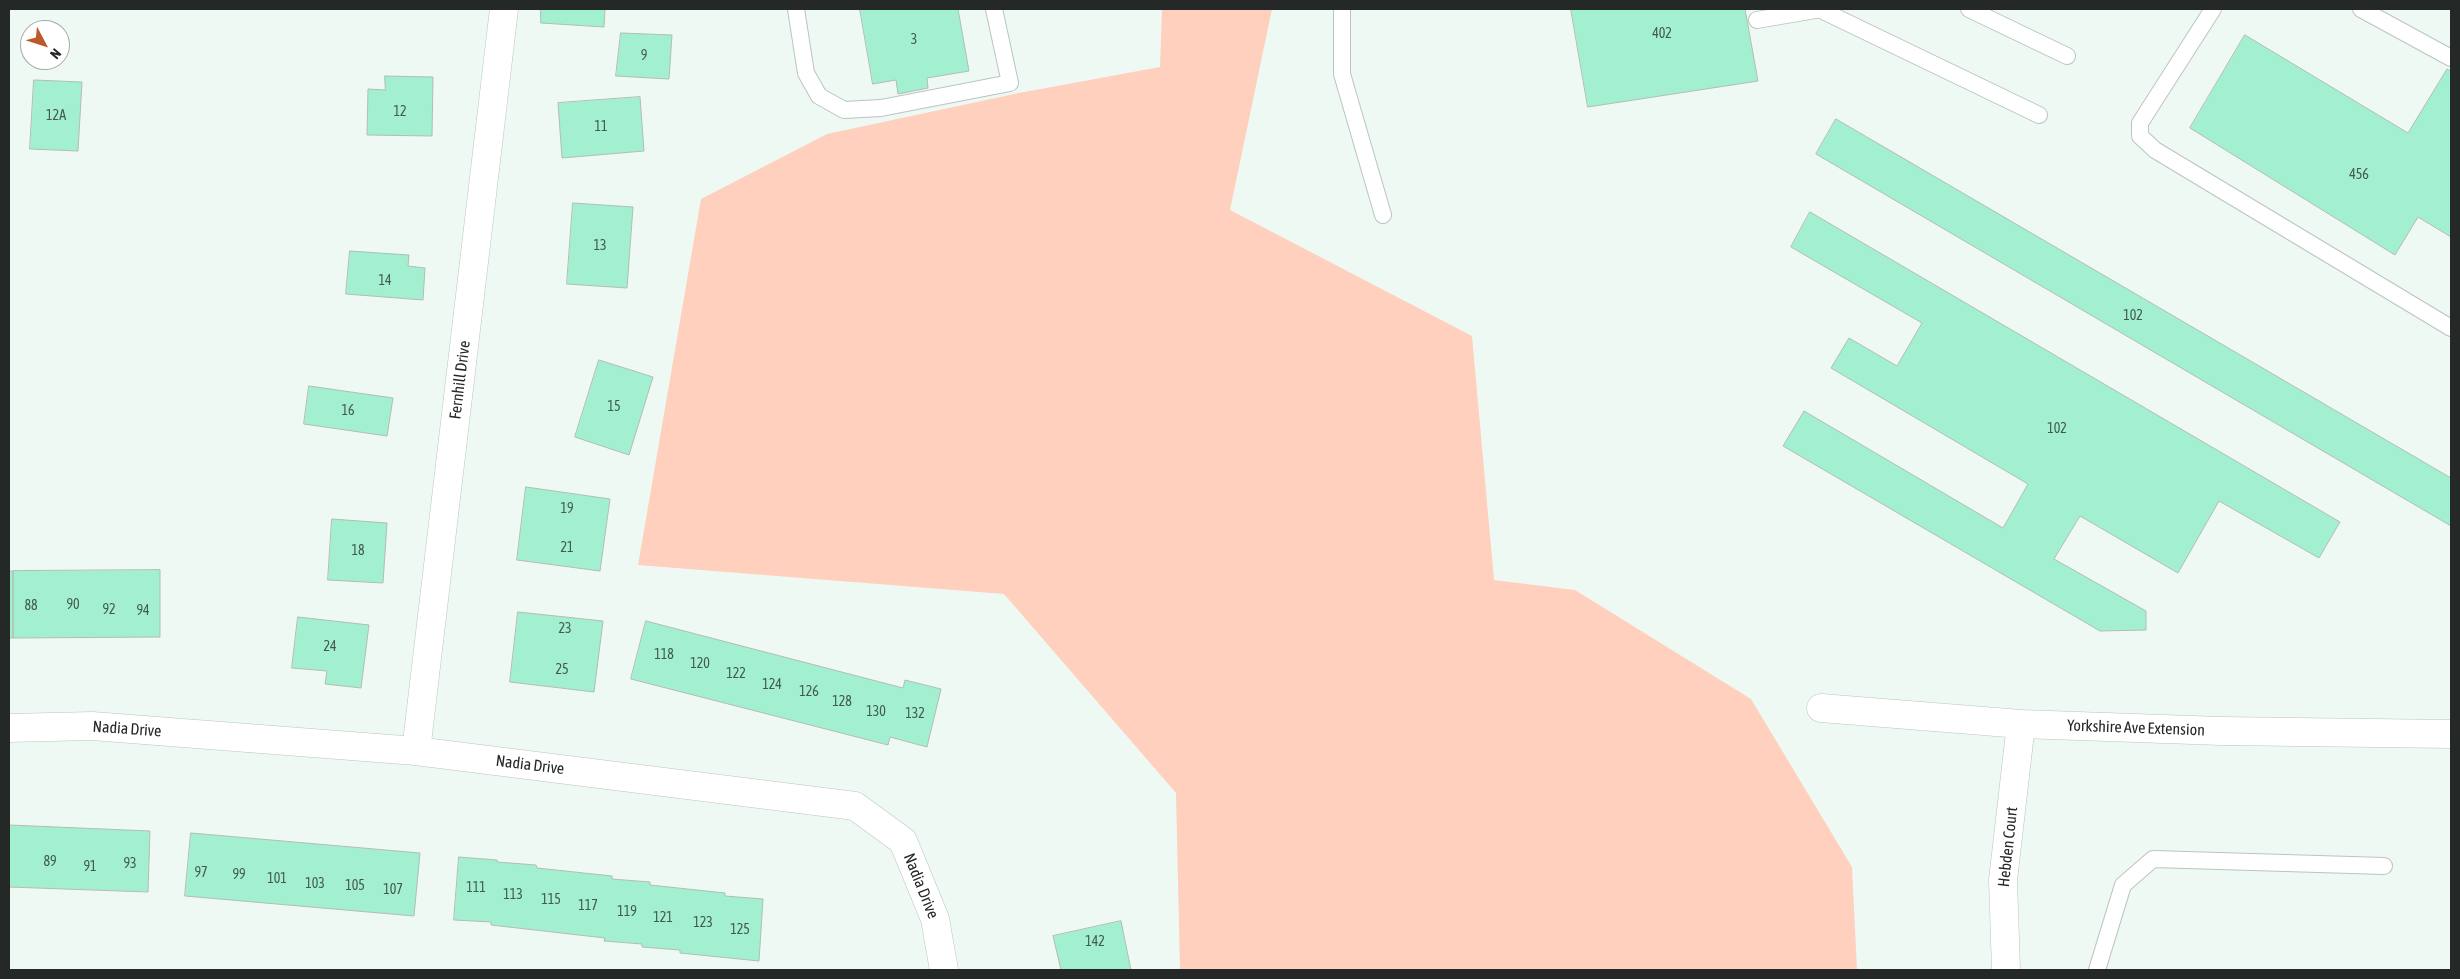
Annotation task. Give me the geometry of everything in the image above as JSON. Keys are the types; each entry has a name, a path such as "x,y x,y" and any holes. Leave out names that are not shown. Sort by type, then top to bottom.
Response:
{"street":[{"name":"Fernhill Drive","path":"416,751 504,9"},
{"name":"Yorkshire Ave Extension","path":"1821,708 2021,724 2221,731 2451,734"},
{"name":"Hebden Court","path":"2006,970 2002,880 2021,724"},
{"name":"Nadia Drive","path":"9,728 92,726 416,751 855,806 903,841 935,919 944,970"}],"lane":[{"path":"796,9 806,73 819,96 844,110 881,108 1010,83 994,9"},
{"path":"1342,9 1342,74 1383,215"},
{"path":"1757,20 1821,9 2039,115"},
{"path":"1969,9 2067,56"},
{"path":"2213,9 2140,123 2140,136 2155,150 2451,328"},
{"path":"2361,9 2451,58"},
{"path":"2097,970 2123,885 2153,859 2384,866"}],"shaded area":[{"path":"1162,9 1272,9 1230,210 1472,336 1494,580 1575,590 1751,699 1852,867 1857,970 1180,970 1176,793 1004,594 638,565 701,199 827,134 1019,93 1160,67"}],"building":[{"path":"541,9 605,9 604,27 541,23"},
{"path":"860,9 958,9 969,71 927,78 928,88 898,94 896,80 873,84"},
{"path":"1571,9 1745,9 1758,81 1588,107"},
{"path":"621,33 672,35 669,79 616,76"},
{"path":"2245,35 2408,133 2447,69 2451,71 2451,237 2418,217 2395,255 2190,128"},
{"path":"385,76 433,77 432,136 367,135 368,89 385,90"},
{"path":"34,80 82,82 78,151 30,149"},
{"path":"640,97 644,151 562,158 558,103"},
{"path":"1836,119 2451,478 2451,526 1816,154"},
{"path":"573,203 633,207 627,288 567,284"},
{"path":"1810,212 2340,522 2319,558 2219,501 2178,573 2080,516 2054,559 2146,611 2146,630 2100,631 1783,446 1804,411 2003,528 2028,484 1831,368 1849,338 1897,366 1922,323 1791,247"},
{"path":"350,251 409,255 408,266 425,268 423,300 346,294"},
{"path":"599,360 653,377 629,455 575,437"},
{"path":"309,386 393,398 387,436 304,424"},
{"path":"526,487 610,499 600,571 517,560"},
{"path":"332,519 387,523 383,583 328,580"},
{"path":"160,570 160,637 13,638 13,571"},
{"path":"9,571 13,571 13,638 9,638"},
{"path":"518,612 603,621 594,692 510,682"},
{"path":"298,617 369,625 361,688 325,684 327,671 292,668"},
{"path":"646,621 903,688 905,680 941,689 927,747 890,737 888,745 631,679"},
{"path":"9,825 150,831 148,892 9,887"},
{"path":"191,833 420,853 414,916 185,896"},
{"path":"459,857 536,865 537,868 612,876 612,879 650,882 650,885 725,893 725,896 763,899 759,961 680,953 680,950 642,947 642,944 604,941 605,938 491,925 491,922 454,920"},
{"path":"1121,921 1131,970 1061,970 1053,936"}]}
